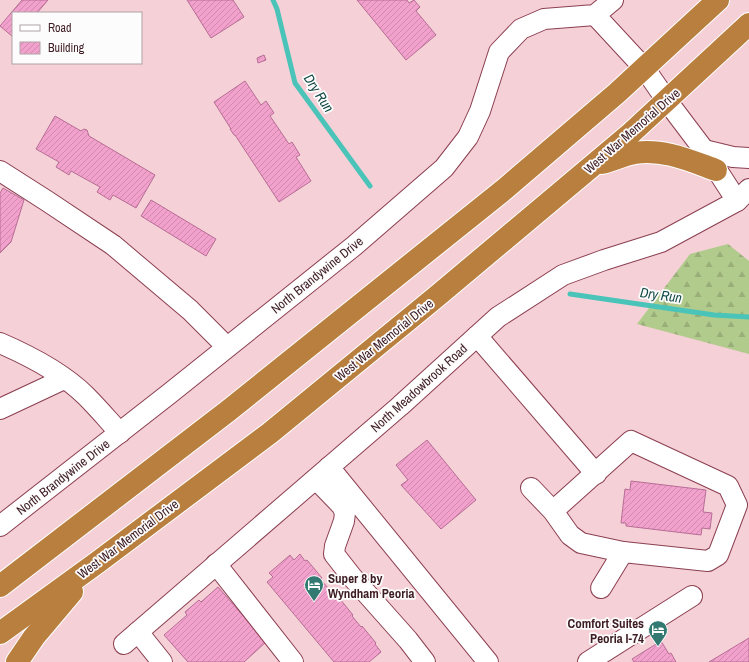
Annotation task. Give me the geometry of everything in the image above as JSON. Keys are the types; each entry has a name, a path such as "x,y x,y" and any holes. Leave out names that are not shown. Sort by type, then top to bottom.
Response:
{"highway":[{"path":"0,586 228,411 529,169 645,69 718,0"},
{"name":"West War Memorial Drive","path":"0,634 270,433 436,298 593,166 667,101 749,24"},
{"path":"593,166 636,153 654,153 671,154 716,170"},
{"path":"17,662 27,646 54,612 98,562"}],"street":[{"path":"613,0 595,15 645,69 704,150 716,170 743,195"},
{"name":"North Brandywine Drive","path":"0,526 354,246 444,168 468,137 480,111 499,52 521,29 544,19 595,15"},
{"path":"704,150 733,157 749,158"},
{"path":"0,171 113,245 190,310 227,347"},
{"name":"North Meadowbrook Road","path":"162,662 131,638 400,406 498,317 563,275 661,242 743,195"},
{"path":"477,336 596,474"},
{"path":"0,343 53,371 64,379 86,396 120,432"},
{"path":"0,409 64,379"},
{"path":"531,488 553,511 570,535 580,543 623,552 708,561 718,555 737,505 728,486 631,441 553,511"},
{"path":"322,473 345,513 334,554 425,662"},
{"path":"322,473 488,662"},
{"path":"601,588 623,552"},
{"path":"216,564 293,662"},
{"path":"588,662 692,596"}],"green space":[{"path":"728,244 749,261 749,354 637,324 690,254"}],"building":[{"path":"22,0 48,0 38,12 12,12 12,36 0,26"},
{"path":"187,0 233,0 244,17 211,38"},
{"path":"357,0 407,0 409,3 414,0 420,7 416,11 436,35 406,60"},
{"path":"264,55 266,60 258,63 257,58"},
{"path":"245,81 261,105 266,101 274,113 270,116 289,144 292,142 300,155 296,157 311,181 279,202 230,129 214,102"},
{"path":"55,116 81,131 84,129 87,130 89,136 155,175 136,208 113,195 110,200 97,192 100,187 71,171 69,175 56,167 59,162 36,149"},
{"path":"3,188 24,200 11,242 0,253 0,193"},
{"path":"151,200 216,239 206,256 141,216"},
{"path":"427,440 476,500 441,529 401,485 408,480 396,465"},
{"path":"631,481 706,490 703,512 712,513 710,529 702,528 701,535 626,526 626,523 621,523 625,489 630,490"},
{"name":"Super 8 by Wyndham Peoria","path":"300,554 322,578 320,579 329,589 331,588 361,627 362,626 376,643 375,644 381,652 369,662 334,662 267,582 273,577 269,573 290,555 294,560"},
{"path":"218,587 266,642 244,662 188,662 164,635 187,615 185,612 199,600 201,602"},
{"path":"749,638 749,662 709,662"},
{"name":"Comfort Suites Peoria I-74","path":"661,641 676,662 634,662 632,659"}],"waterway":[{"name":"Dry Run","path":"273,0 277,9 295,83 370,186"},
{"name":"Dry Run","path":"570,294 714,315 749,317"}],"place":[{"name":"Super 8 by Wyndham Peoria","path":"314,602"},
{"name":"Comfort Suites Peoria I-74","path":"658,647"}]}
